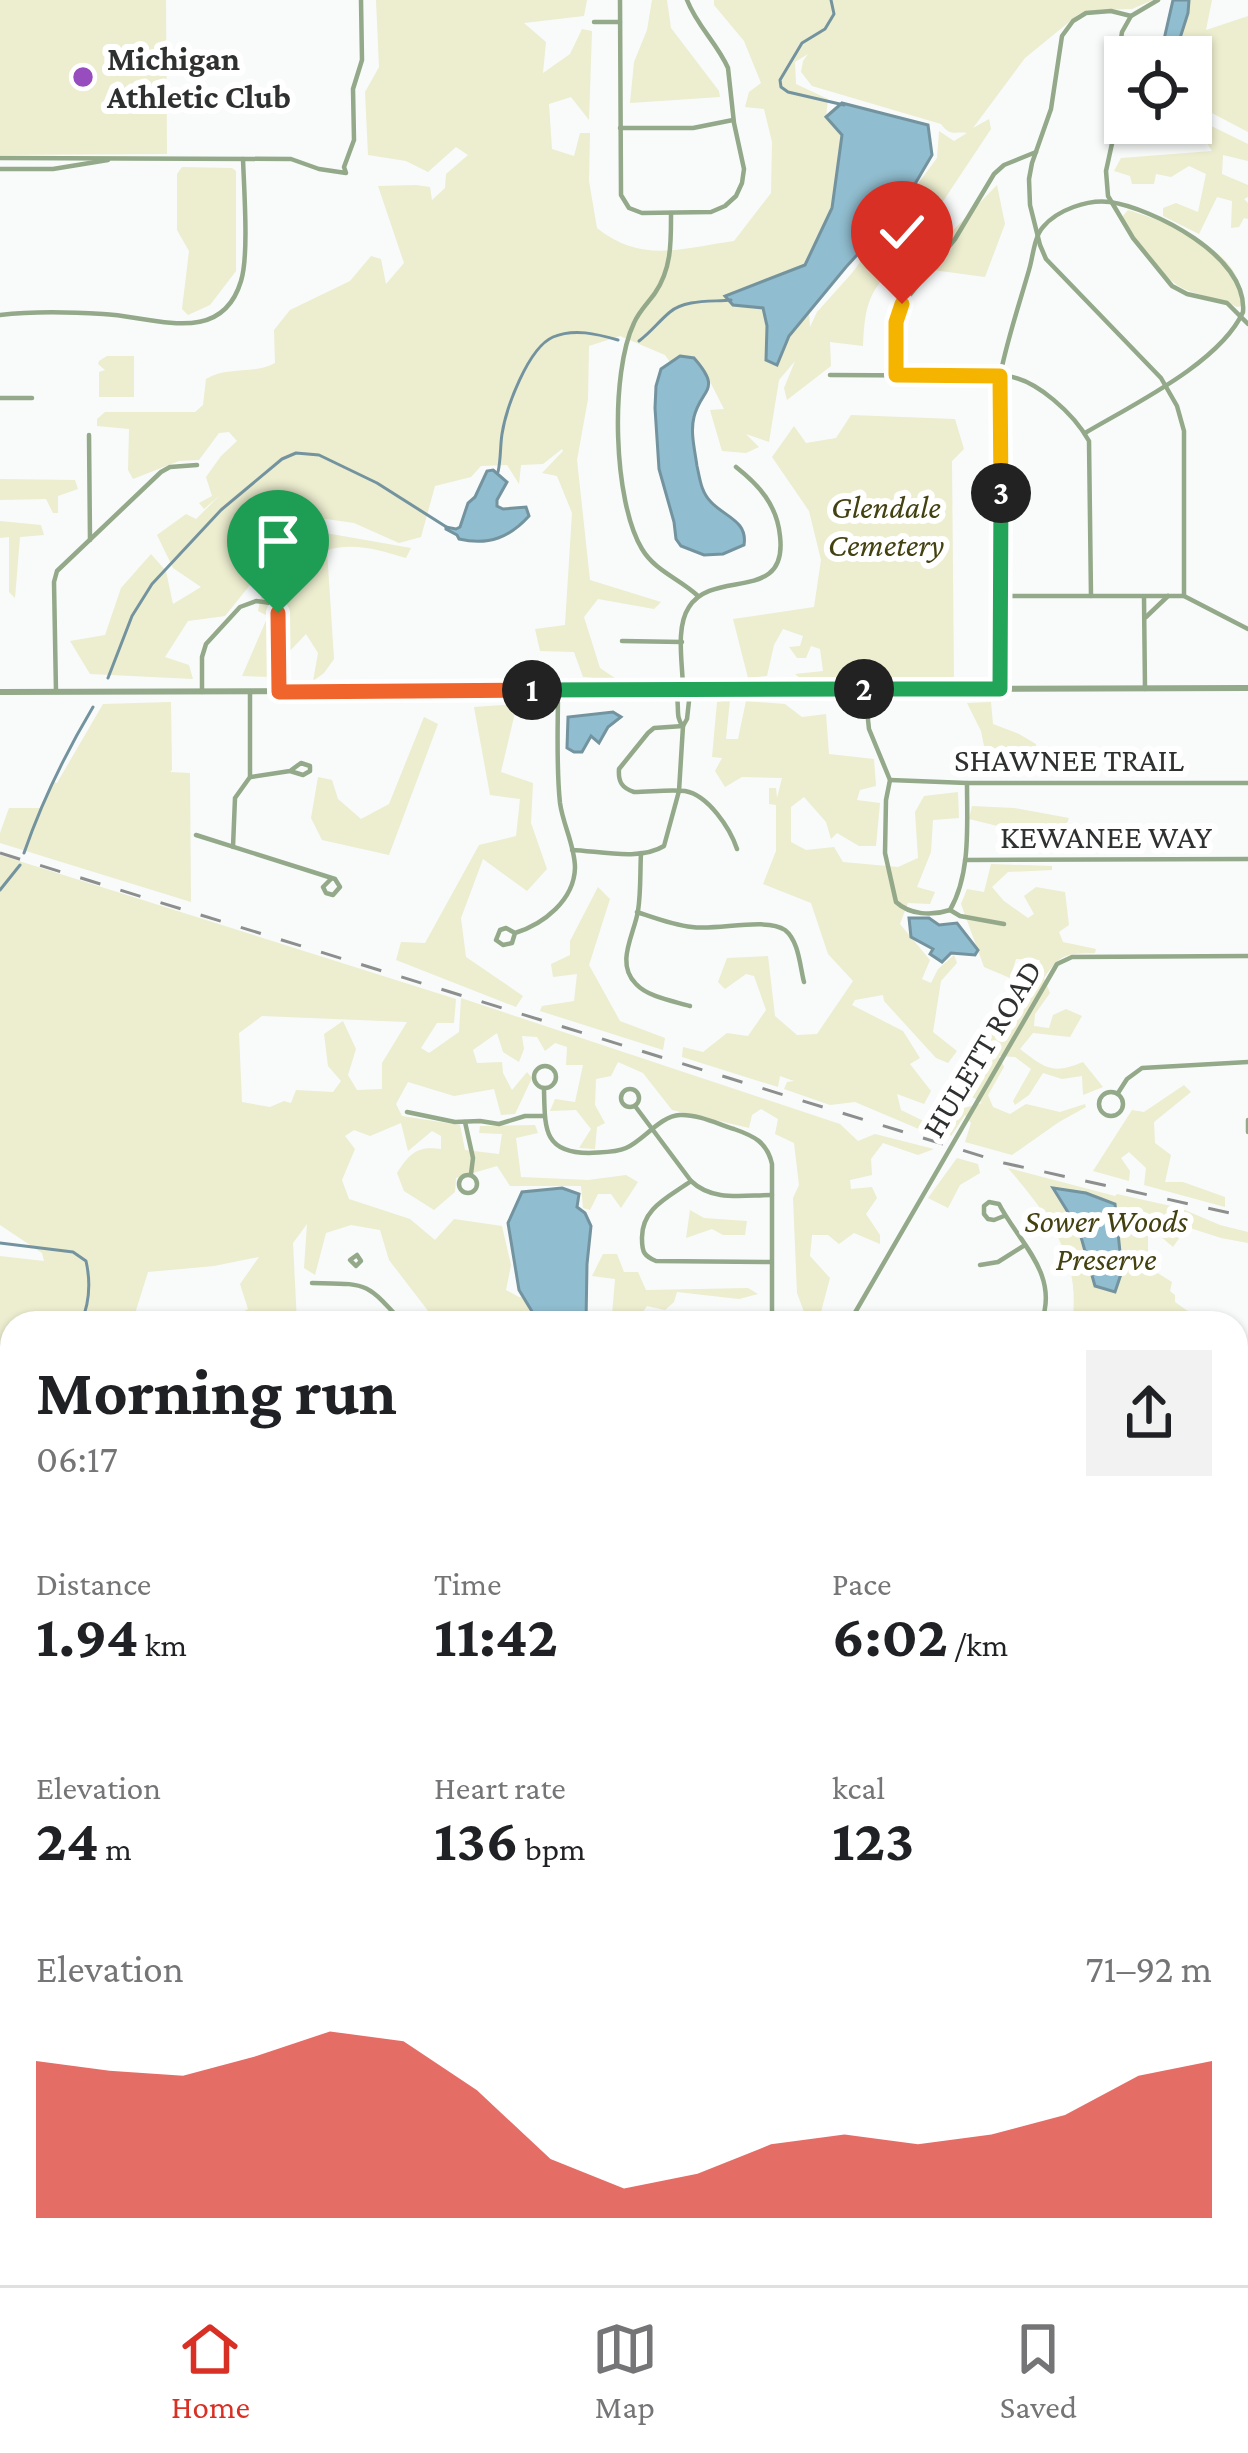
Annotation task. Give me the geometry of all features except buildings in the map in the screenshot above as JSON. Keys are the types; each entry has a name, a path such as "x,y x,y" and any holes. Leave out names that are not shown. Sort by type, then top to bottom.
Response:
{"street":[{"path":"0,158 291,159 346,172 353,148 353,89 362,60 361,0"},
{"path":"620,0 621,190 624,202 638,213 716,211 739,192 744,169 730,80 725,62 687,0"},
{"path":"1158,0 1131,16 1122,32 1118,116 1106,172 1110,202 1172,286 1223,302 1248,324"},
{"path":"1131,16 1111,11 1086,13 1065,30 1029,192 1046,259 1166,384 1177,406 1184,431 1184,596"},
{"path":"594,22 620,22"},
{"path":"620,128 693,128 734,120"},
{"path":"896,375 896,322 902,304 955,239 994,174 1036,152"},
{"path":"0,169 53,169 120,158"},
{"path":"0,315 104,314 191,325 211,319 228,305 242,279 243,158"},
{"path":"1000,689 1000,376 1038,236 1068,209 1110,202 1181,225 1220,251 1245,281 1247,296 1241,316 1208,354 1085,433"},
{"path":"671,213 666,270 635,320 621,371 620,464 639,544 656,566 698,596"},
{"path":"1032,260 1046,259"},
{"path":"830,375 1000,376 1038,386 1085,433 1090,446 1091,596"},
{"path":"0,398 32,398"},
{"path":"89,435 90,540"},
{"path":"56,692 55,577 59,568 161,472 197,465"},
{"path":"683,726 687,719 682,690 685,615 698,596 712,588 760,580 780,553 779,527 769,500 736,467"},
{"path":"1001,596 1184,596 1248,627"},
{"path":"1143,596 1145,688"},
{"path":"1146,617 1168,596"},
{"path":"202,692 206,644 240,608 262,600 278,613 279,692"},
{"path":"622,641 682,641"},
{"path":"0,692 1248,688"},
{"path":"865,689 869,729 890,780 885,853 896,902 910,912 942,913 955,903 965,860 967,783"},
{"path":"515,932 557,908 568,894 575,865 560,808 559,690"},
{"path":"572,850 641,853 664,846 683,770 678,697 682,690"},
{"path":"233,847 235,798 250,777 250,692"},
{"path":"683,726 654,728 619,770 620,782 634,792 692,793 733,835 737,849"},
{"path":"250,777 290,770"},
{"name":"SHAWNEE TRAIL","path":"890,780 1248,782"},
{"path":"196,836 331,878"},
{"path":"641,853 638,912 626,960 632,980 646,991 689,1006"},
{"name":"KEWANEE WAY","path":"965,860 1248,859"},
{"path":"950,910 1004,924"},
{"path":"638,912 688,927 777,926 792,938 804,982"},
{"name":"HULETT ROAD","path":"856,1311 1057,964 1072,957 1248,956"},
{"path":"1118,1093 1142,1068 1248,1062"},
{"path":"544,1090 546,1130 562,1149 574,1152 628,1148 670,1117 682,1114 754,1136 765,1145 772,1195 772,1311"},
{"path":"1109,1091 1118,1093 1124,1104 1121,1112 1105,1115 1099,1106 1101,1097 1109,1091"},
{"path":"635,1106 702,1191 772,1195"},
{"path":"407,1112 465,1122 507,1123 544,1116"},
{"path":"1248,1120 1248,1132"},
{"path":"465,1122 474,1161 470,1176"},
{"path":"691,1180 645,1216 642,1248 647,1257 656,1261 771,1262"},
{"path":"1004,1216 1046,1282 1044,1311"},
{"path":"980,1265 998,1262 1025,1245"},
{"path":"312,1283 351,1274 392,1311"}],"green space":[{"name":"Michigan Athletic Club","path":"0,0 166,0 167,154 0,155"},
{"path":"376,0 587,0 584,16 524,23 546,42 543,73 570,54 582,29 592,31 589,120 571,97 549,104 552,149 574,156 580,133 590,133 589,181 597,228 630,246 662,251 734,241 771,193 772,142 764,109 745,107 749,92 761,83 744,41 714,0 1153,0 1132,9 1079,14 1025,58 973,128 989,119 991,129 914,245 932,252 997,185 1005,224 985,277 918,268 904,257 872,296 863,346 830,342 831,366 787,400 784,388 795,361 779,380 769,442 746,434 759,447 746,453 722,451 710,410 724,409 703,368 680,356 670,362 665,355 620,336 589,346 588,399 577,460 590,580 661,602 654,609 598,599 584,617 600,668 618,680 583,677 574,652 540,651 535,629 565,625 572,513 557,476 542,473 562,449 543,464 521,465 519,484 507,465 481,466 471,477 435,486 421,537 399,543 354,523 326,519 307,525 281,547 274,547 283,520 280,516 262,551 266,564 302,537 320,532 411,548 406,558 357,547 327,550 334,659 313,681 318,653 306,634 273,677 242,676 268,616 258,611 262,593 254,580 225,616 188,621 165,657 189,665 193,679 90,674 70,641 105,635 121,588 151,554 166,571 173,604 201,587 173,568 157,535 186,514 196,519 220,495 204,509 199,503 212,496 206,477 237,441 229,432 219,433 199,460 179,461 133,479 128,470 129,429 97,426 97,419 105,412 195,412 203,405 206,379 275,363 274,330 290,310 350,281 371,256 381,259 386,284 404,263 378,186 430,187 432,200 445,188 446,174 468,155 456,147 428,172 406,161 368,155 365,92 379,67","holes":["808,54 801,72 812,86 941,124 950,132 967,133 954,141 939,131 937,158 852,273 817,312 810,327 809,314 766,360 763,308 726,296 805,265 832,208 842,135 826,117 828,99 796,84 795,62"]},
{"path":"652,0 667,0 671,28 720,97 630,103 634,62"},
{"path":"1189,0 1212,0 1206,30 1248,16 1248,132 1212,113 1212,36 1181,36"},
{"path":"1212,126 1248,144 1248,161 1223,155 1222,174 1248,185 1244,199 1248,219 1239,227 1231,228 1232,201 1217,197 1199,234 1163,216 1163,208 1176,203 1198,212 1206,174 1189,166 1171,177 1156,174 1154,184 1132,184 1130,176 1114,171 1121,158 1212,151 1208,144 1212,144"},
{"path":"182,167 236,171 236,271 210,305 188,315 182,309 189,251 177,230 177,174"},
{"path":"1128,210 1184,232 1219,255 1241,287 1242,306 1173,282 1124,221"},
{"path":"107,356 134,356 134,397 99,397 99,372 105,370 98,364"},
{"name":"Glendale Cemetery","path":"851,415 955,419 964,449 952,461 954,683 801,679 795,674 823,671 820,649 811,646 806,658 797,658 789,647 800,646 803,636 783,629 767,676 748,678 733,619 814,607 821,560 809,511 772,457 794,426 806,443 836,438"},
{"path":"0,479 75,480 78,489 58,496 58,513 53,513 46,499 0,500"},
{"path":"0,521 41,525 44,535 20,537 15,598 9,592 9,537 0,538"},
{"path":"730,700 726,739 738,739 746,701 785,704 802,717 826,714 829,754 874,759 876,786 860,790 857,800 880,803 876,846 859,846 837,833 831,839 826,822 804,797 791,807 791,842 806,850 834,847 843,862 898,867 918,858 915,812 924,796 958,792 959,818 933,820 931,852 917,887 935,892 930,904 908,903 900,924 930,960 922,979 931,983 954,955 957,963 941,981 933,1032 957,1051 948,1063 936,1058 883,995 855,1000 852,1005 903,1031 920,1058 910,1064 931,1091 924,1104 897,1094 901,1110 938,1128 933,1135 855,1102 830,1105 784,1089 794,1081 780,1076 778,1087 682,1057 683,1047 703,1052 727,1033 748,1036 766,1010 754,976 746,974 725,989 718,982 727,958 768,956 775,1016 797,1035 817,1034 853,981 828,954 811,903 763,884 776,851 776,805 769,804 769,788 776,788 777,798 782,778 742,777 725,787 715,771 722,758 712,757 717,702"},
{"path":"171,702 170,772 190,773 191,902 0,843 9,808 40,808 52,781 57,783 103,704"},
{"path":"991,702 993,724 1036,744 1037,755 1000,758 984,746 967,703"},
{"path":"517,704 501,772 533,783 531,823 547,869 527,891 483,859 461,918 466,957 523,996 516,1007 396,960 401,942 425,943 479,845 516,836 520,799 490,795 474,707"},
{"path":"424,717 438,724 389,855 322,840 311,818 318,777 332,780 338,799 361,819 389,804"},
{"path":"972,806 1069,818 1066,826 1014,830 969,819"},
{"path":"0,855 456,999 454,1023 437,1023 421,1048 429,1053 459,1032 461,998 840,1124 858,1141 875,1134 934,1149 918,1155 883,1143 871,1159 872,1175 850,1180 851,1189 872,1187 877,1198 866,1214 880,1235 880,1244 854,1233 839,1244 828,1235 812,1235 810,1256 830,1278 821,1311 804,1311 797,1293 793,1198 799,1185 794,1143 775,1134 778,1119 761,1109 752,1115 749,1128 672,1110 643,1073 618,1062 611,1076 596,1079 595,1105 605,1123 597,1127 595,1149 579,1148 591,1129 576,1110 550,1111 555,1099 575,1102 583,1065 566,1065 567,1047 555,1043 545,1051 537,1037 522,1036 519,1062 503,1052 497,1033 473,1050 477,1063 502,1062 512,1090 527,1072 532,1078 515,1114 501,1115 494,1089 454,1096 408,1082 396,1104 402,1116 460,1125 465,1150 499,1154 502,1134 479,1133 480,1126 535,1125 538,1133 516,1138 521,1177 588,1180 626,1175 638,1182 621,1208 611,1194 598,1194 590,1210 583,1208 581,1186 510,1186 497,1166 456,1178 455,1192 434,1210 404,1191 397,1173 415,1152 441,1149 441,1136 432,1131 408,1151 401,1123 370,1136 354,1130 345,1136 355,1149 342,1180 349,1199 410,1219 435,1240 454,1219 502,1226 511,1265 506,1290 519,1297 545,1295 546,1311 428,1311 389,1260 380,1230 351,1225 326,1233 315,1275 304,1268 307,1224 293,1243 296,1311 244,1311 248,1309 240,1284 259,1257 148,1272 136,1311 0,1311 0,1256 44,1261 42,1253 0,1225","holes":["262,1016 407,1022 382,1063 382,1089 357,1090 348,1075 356,1049 343,1021 324,1034 328,1066 341,1081 333,1092 296,1090 291,1103 270,1107 242,1102 239,1033"]},
{"path":"991,864 1052,866 1052,870 1008,872 992,887 1028,918 1034,914 1024,896 1036,887 1065,892 1069,925 1059,932 1063,942 1096,949 1095,953 1065,957 1044,978 1050,993 1035,1014 1034,1026 1049,1028 1053,1015 1066,1009 1082,1016 1070,1037 1033,1033 1020,1049 1049,1068 1083,1062 1103,1087 1083,1095 1082,1076 1062,1079 1043,1073 1029,1095 1015,1105 1031,1069 1015,1057 999,1056 1004,1067 988,1095 993,1107 1010,1114 1026,1104 1060,1112 1086,1107 1012,1155 965,1142 971,1123 965,1115 951,1136 947,1131 957,1110 982,1103 969,1095 993,1047 985,1029 1032,982 1040,960 1016,959 1010,978 984,967 961,904 967,889 984,892"},
{"path":"598,887 610,899 589,965 620,1021 665,1038 663,1050 540,1011 542,1006 574,1001 577,974 553,977 551,964 570,955 570,941"},
{"path":"1184,1085 1191,1092 1154,1122 1155,1143 1171,1155 1165,1182 1183,1182 1225,1197 1225,1207 1144,1185 1146,1168 1129,1152 1121,1158 1130,1171 1129,1181 1093,1171 1132,1110 1144,1112"},
{"path":"957,1158 978,1164 980,1173 960,1185 948,1208 928,1198"},
{"name":"Sower Woods Preserve","path":"1008,1168 1180,1208 1248,1232 1248,1243 1187,1227 1173,1247 1152,1229 1148,1267 1172,1282 1175,1302 1188,1311 1073,1311 1067,1258 1036,1203"},
{"path":"690,1210 704,1218 747,1221 745,1235 723,1235 712,1229 686,1238"},
{"path":"603,1254 617,1254 624,1272 638,1272 646,1290 748,1288 758,1294 739,1299 677,1292 665,1310 647,1306 643,1311 612,1311 615,1279 592,1276"}],"water":[{"path":"1173,0 1189,0 1181,36 1165,36"},
{"path":"842,103 928,125 932,155 902,206 789,336 777,365 766,360 763,308 733,305 725,296 805,265 832,208 842,135 826,117"},
{"path":"680,356 694,358 709,384 692,429 703,490 739,525 744,537 744,545 723,554 704,555 681,546 659,469 656,386 661,369"},
{"path":"493,470 507,482 497,506 526,507 529,516 498,538 459,539 446,527 460,527 468,503 487,471"},
{"path":"613,712 621,717 599,743 591,736 582,752 567,748 568,717"},
{"path":"909,918 929,918 939,925 957,923 978,950 975,955 951,953 942,962 930,954 933,949 911,937"},
{"path":"562,1188 579,1194 577,1207 591,1226 586,1311 532,1311 519,1290 508,1223 522,1192"},
{"path":"1053,1188 1115,1204 1122,1271 1115,1292 1095,1286 1079,1230"}],"waterway":[{"path":"831,0 834,14 825,29 802,43 780,80 788,92 844,105"},
{"path":"639,341 676,308 731,300"},
{"path":"498,472 508,409 527,366 544,343 577,332 618,340"},
{"path":"108,678 132,616 152,584 221,510 282,459 296,453 319,455 377,483 448,528"},
{"path":"24,853 55,778 93,707"},
{"path":"0,890 20,865"},
{"path":"0,1243 73,1252 86,1261 89,1292 85,1311"}],"railway":[{"path":"0,853 1004,1163 1248,1217"}],"place":[{"name":"Michigan Athletic Club","path":"83,77"}],"route":[{"path":"278,613 279,692 1000,689 1000,376 896,375 896,322 902,304"}]}
